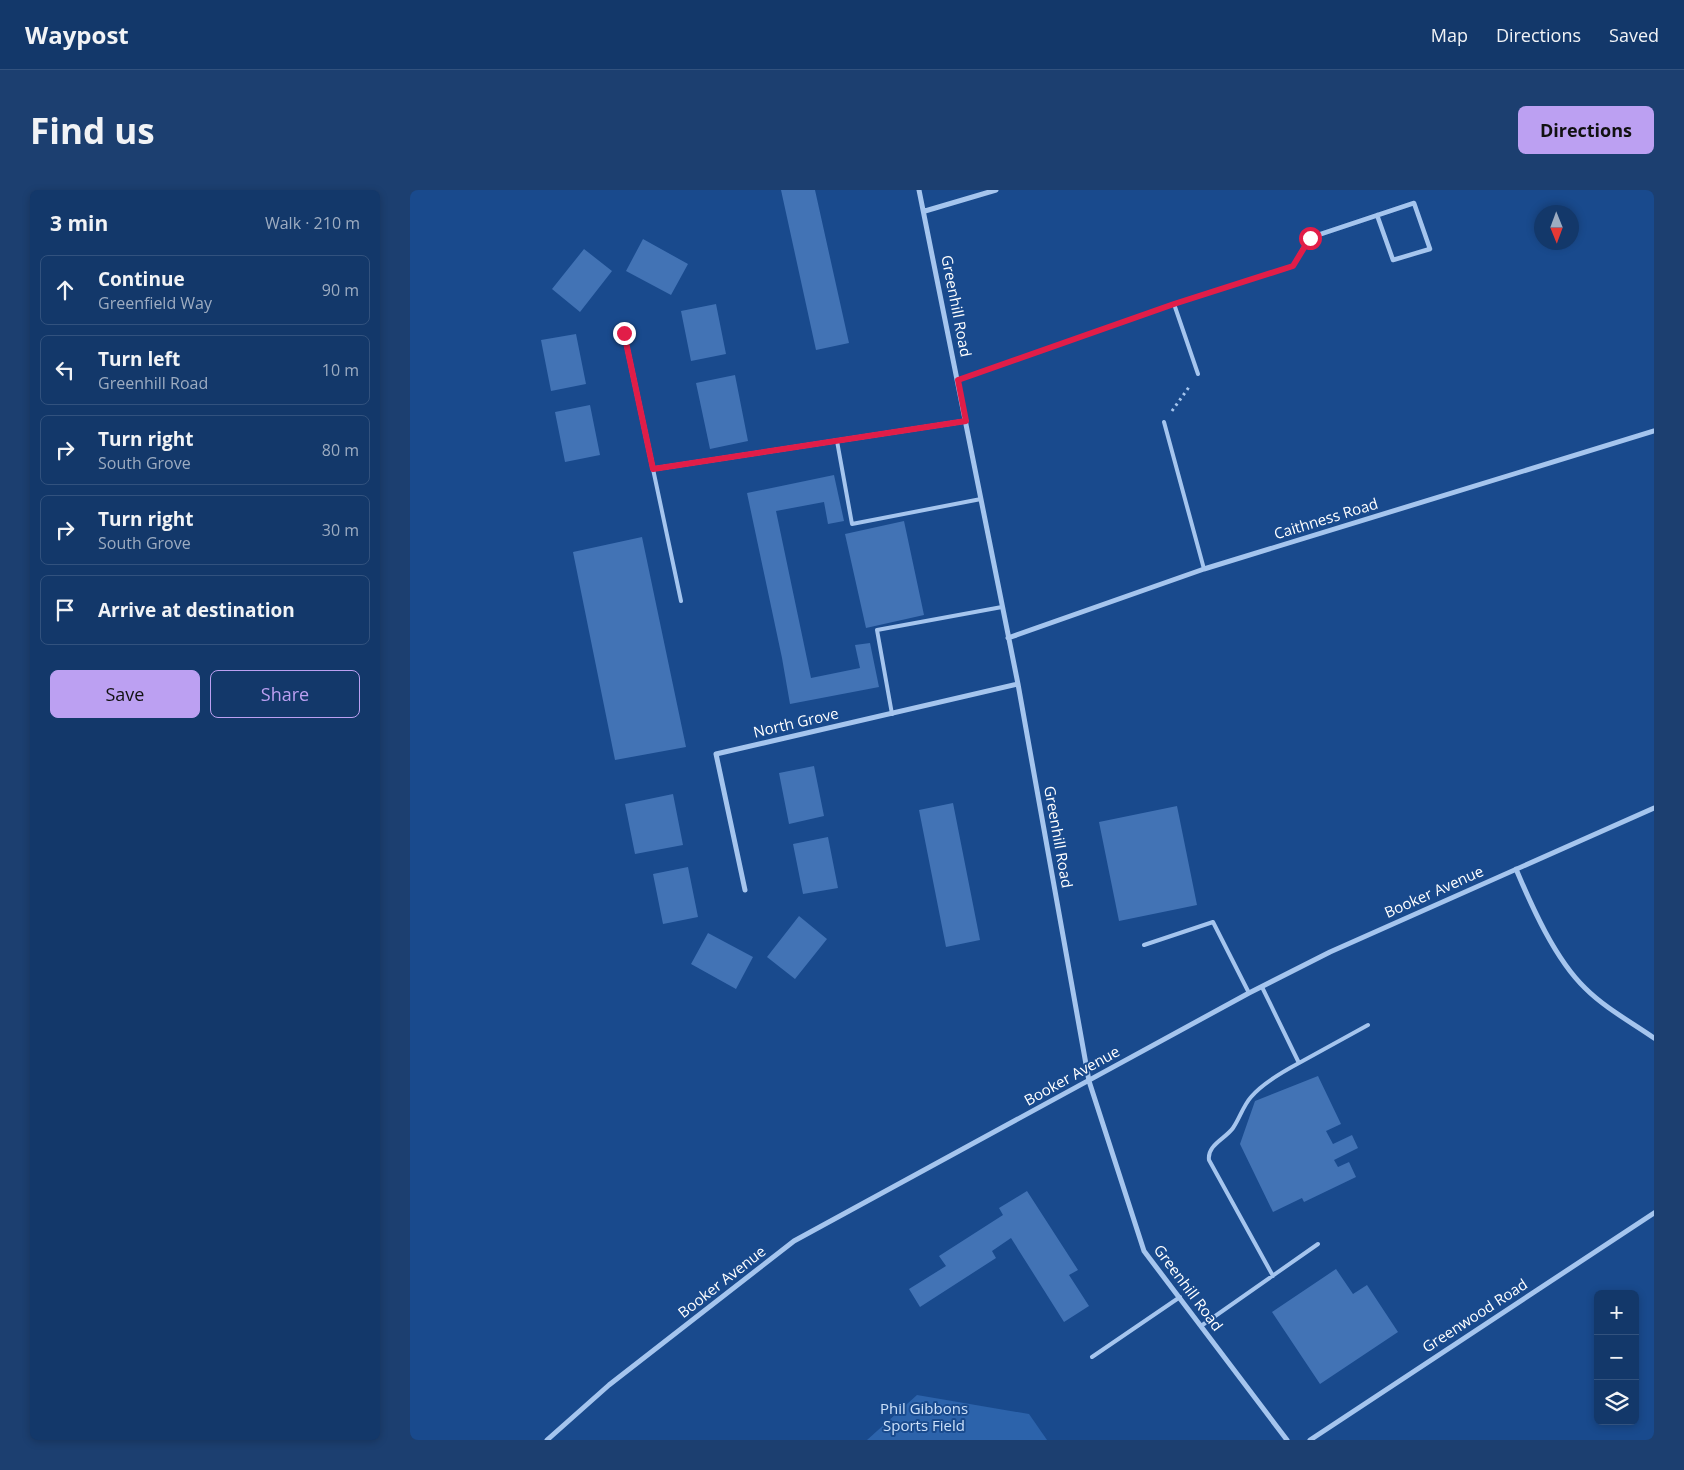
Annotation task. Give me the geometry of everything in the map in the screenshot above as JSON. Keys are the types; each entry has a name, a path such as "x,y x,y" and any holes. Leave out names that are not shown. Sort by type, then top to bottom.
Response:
{"street":[{"name":"Greenhill Road","path":"920,190 1018,684 1089,1081 1144,1251 1287,1440"},
{"path":"925,211 996,190"},
{"path":"1310,238 1377,215 1414,203 1430,249 1393,260 1377,215"},
{"path":"624,333 653,469 966,421"},
{"name":"Caithness Road","path":"1008,638 1204,569 1654,431"},
{"name":"North Grove","path":"745,890 716,754 1018,684"},
{"name":"Booker Avenue","path":"547,1440 609,1385 794,1241 1249,993 1330,952 1654,808"},
{"path":"1516,869 1560,958 1585,988 1654,1038"},
{"name":"Greenwood Road","path":"1310,1440 1654,1213"}],"lane":[{"path":"958,380 1174,304 1293,266 1310,238"},
{"path":"1174,304 1198,374"},
{"path":"1164,422 1204,569"},
{"path":"837,441 852,524 981,499"},
{"path":"653,469 682,601"},
{"path":"892,714 877,630 1002,607"},
{"path":"1144,945 1213,922 1249,993"},
{"path":"1262,987 1299,1063"},
{"path":"1273,1276 1209,1160 1208,1154 1210,1149 1234,1127 1251,1097 1286,1070 1368,1025"},
{"path":"1201,1326 1318,1244"},
{"path":"1092,1357 1180,1297"}],"path":[{"path":"1164,422 1198,374"}],"green space":[{"name":"Phil Gibbons Sports Field","path":"917,1395 1029,1414 1047,1440 867,1440"}],"building":[{"path":"781,190 815,190 849,343 816,350"},
{"path":"643,239 688,264 671,295 626,271"},
{"path":"584,249 612,271 580,312 552,289"},
{"path":"716,304 726,354 691,361 681,311"},
{"path":"576,334 586,384 551,391 541,340"},
{"path":"735,375 748,441 710,449 696,383"},
{"path":"590,405 600,455 565,462 555,412"},
{"path":"834,475 844,521 828,524 824,502 776,511 811,678 860,668 855,645 870,643 879,687 790,704 747,493"},
{"path":"904,521 924,615 866,628 845,534"},
{"path":"642,537 686,747 615,760 573,552"},
{"path":"814,766 824,816 789,824 779,773"},
{"path":"673,794 683,845 635,854 625,804"},
{"path":"953,803 980,940 946,947 919,810"},
{"path":"1177,806 1197,905 1119,921 1099,822"},
{"path":"828,837 838,888 803,894 793,844"},
{"path":"688,867 698,917 663,924 653,874"},
{"path":"799,916 827,939 795,979 767,957"},
{"path":"708,933 753,957 736,989 691,964"},
{"path":"1318,1076 1341,1124 1326,1131 1333,1144 1352,1135 1358,1148 1334,1160 1338,1167 1349,1162 1356,1177 1304,1202 1302,1198 1273,1212 1240,1144 1255,1101"},
{"path":"1027,1191 1078,1270 1069,1275 1089,1306 1064,1322 1011,1238 992,1251 996,1258 920,1307 909,1289 946,1266 939,1256 1003,1215 999,1208"},
{"path":"1336,1269 1353,1294 1367,1285 1398,1332 1320,1384 1272,1312"}],"route":[{"path":"624,333 653,469 966,421 958,380 1174,304 1293,266 1310,238"}]}
